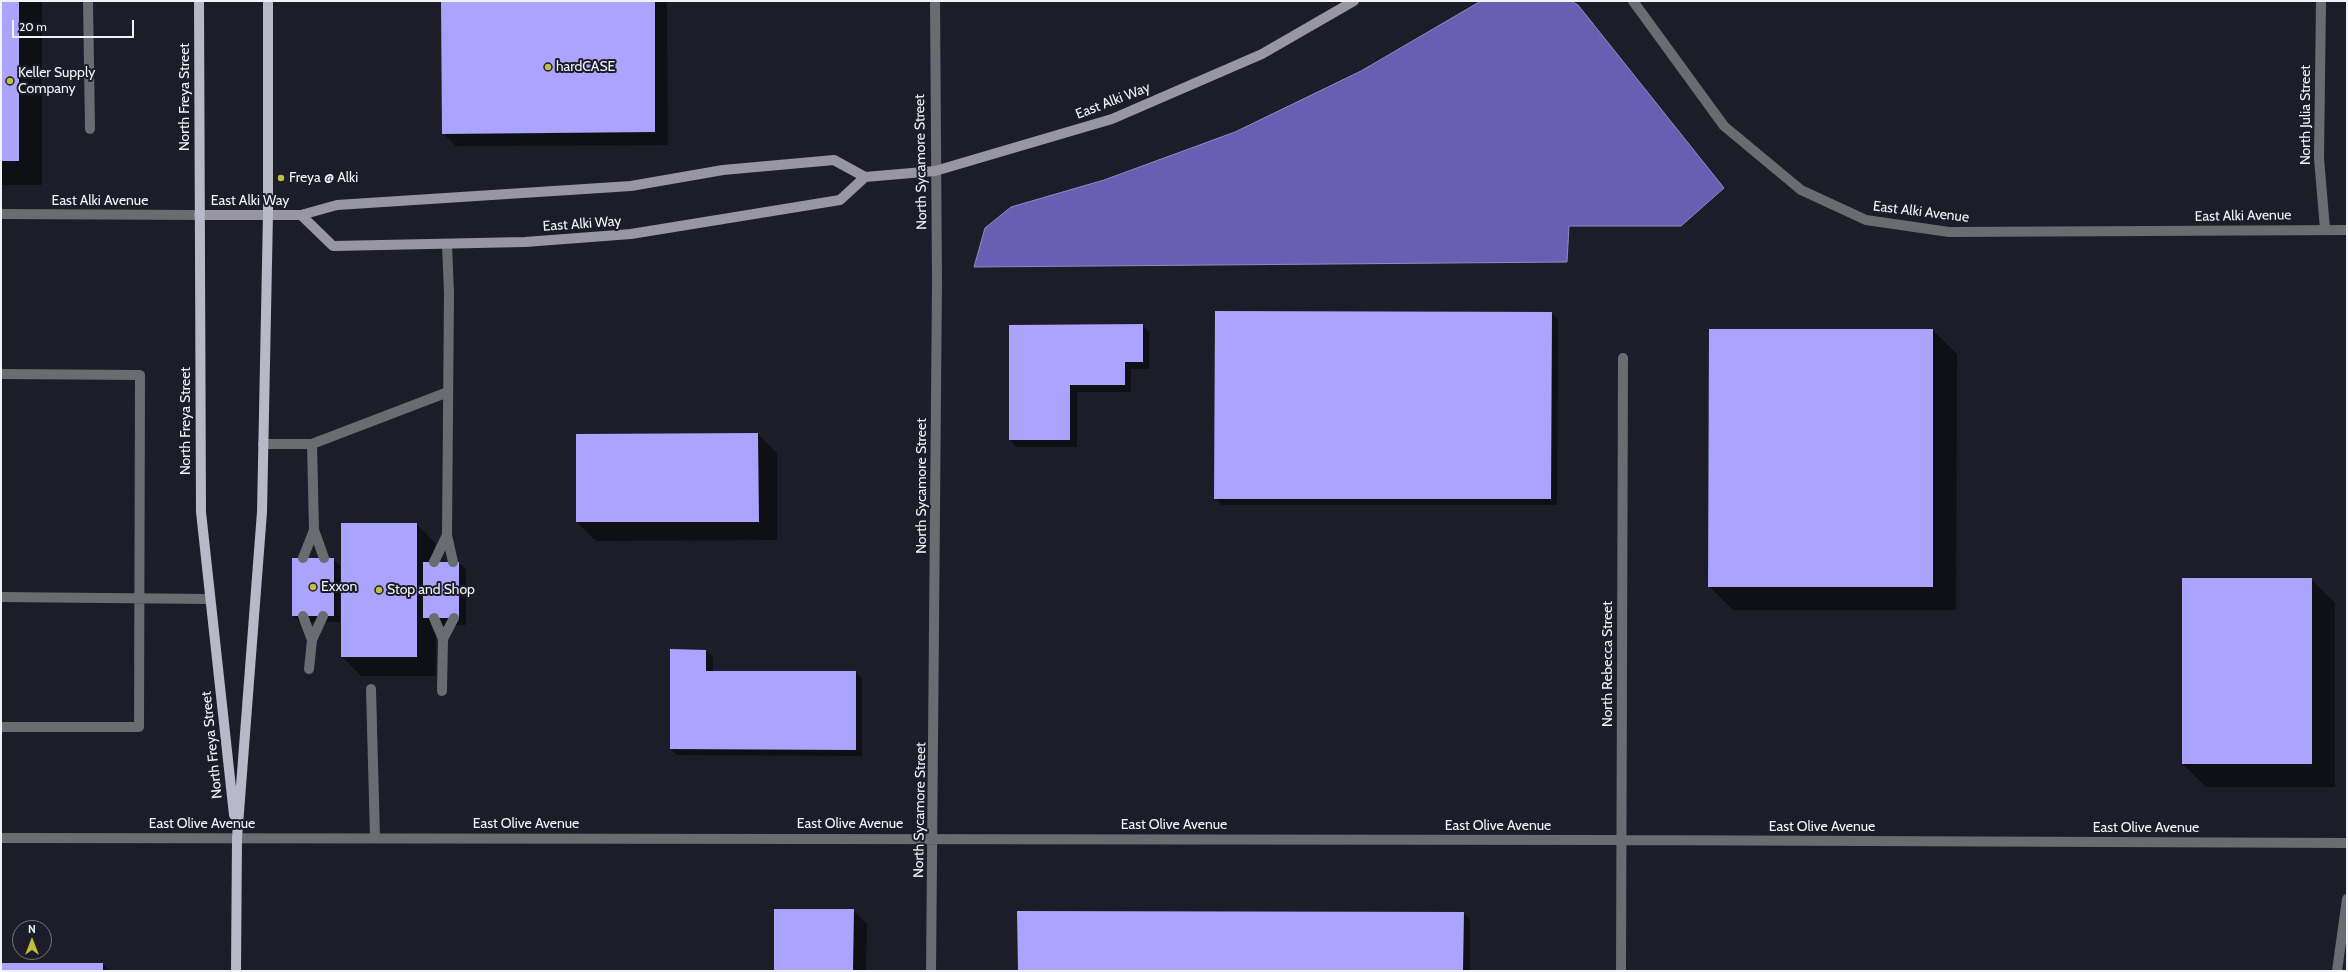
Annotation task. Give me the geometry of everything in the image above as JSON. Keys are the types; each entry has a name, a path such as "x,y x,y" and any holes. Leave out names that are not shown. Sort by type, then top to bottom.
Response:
{"main road":[{"name":"North Freya Street","path":"199,1 201,512 209,599 237,838"},
{"name":"North Freya Street","path":"236,971 237,838 262,512 268,214 268,1"},
{"name":"East Alki Way","path":"199,215 301,215 337,205 631,186 723,170 834,160 865,177 935,171 1112,119 1262,54 1354,1"},
{"name":"East Alki Way","path":"301,215 333,246 525,242 631,234 840,200 865,177"}],"street":[{"path":"88,1 90,129"},
{"name":"North Sycamore Street","path":"931,971 937,289 935,1"},
{"name":"East Alki Avenue","path":"1633,1 1724,126 1801,190 1866,220 1950,232 2347,230"},
{"name":"North Julia Street","path":"2321,1 2320,158 2324,229"},
{"name":"East Alki Avenue","path":"1,214 199,215"},
{"path":"447,244 449,293 447,535 453,562"},
{"name":"North Rebecca Street","path":"1621,971 1623,358"},
{"path":"1,374 140,375 139,727 1,727"},
{"path":"263,444 312,444 448,392"},
{"path":"312,444 314,530 324,558"},
{"path":"303,558 314,530"},
{"path":"434,562 447,535"},
{"path":"1,597 209,599"},
{"path":"303,616 312,640"},
{"path":"309,669 312,640 323,616"},
{"path":"434,618 442,639 442,691"},
{"path":"442,639 454,618"},
{"path":"371,690 375,838"},
{"name":"East Olive Avenue","path":"1,838 933,838 2347,843"},
{"path":"2337,971 2347,899"}],"shaded area":[{"path":"1481,1 1571,1 1578,5 1724,188 1681,226 1569,226 1567,262 974,267 985,228 1011,207 1104,180 1235,132 1361,71"}],"building":[{"name":"Keller Supply Company","path":"1,1 19,1 19,161 1,161"},
{"name":"hardCASE","path":"441,1 655,1 655,132 442,134"},
{"path":"1215,311 1552,312 1551,499 1214,499"},
{"path":"1143,324 1143,362 1125,362 1125,385 1070,385 1070,440 1009,440 1009,325"},
{"path":"1709,329 1933,329 1933,587 1708,587"},
{"path":"758,433 759,522 576,522 576,434"},
{"name":"Stop and Shop","path":"341,523 417,523 417,657 341,657"},
{"name":"Exxon","path":"292,558 334,558 334,616 292,616"},
{"path":"423,562 459,562 459,618 423,618"},
{"path":"2182,578 2312,578 2312,764 2182,764"},
{"path":"670,649 706,650 706,671 856,671 856,750 670,749"},
{"path":"774,909 854,909 853,971 774,971"},
{"path":"1017,911 1464,912 1463,971 1018,971"},
{"path":"1,963 103,963 103,971 1,971"}],"place":[{"name":"hardCASE","path":"548,67"},
{"name":"Keller Supply Company","path":"10,81"},
{"name":"Freya @ Alki","path":"281,178"},
{"name":"Exxon","path":"313,587"},
{"name":"Stop and Shop","path":"379,590"}]}
